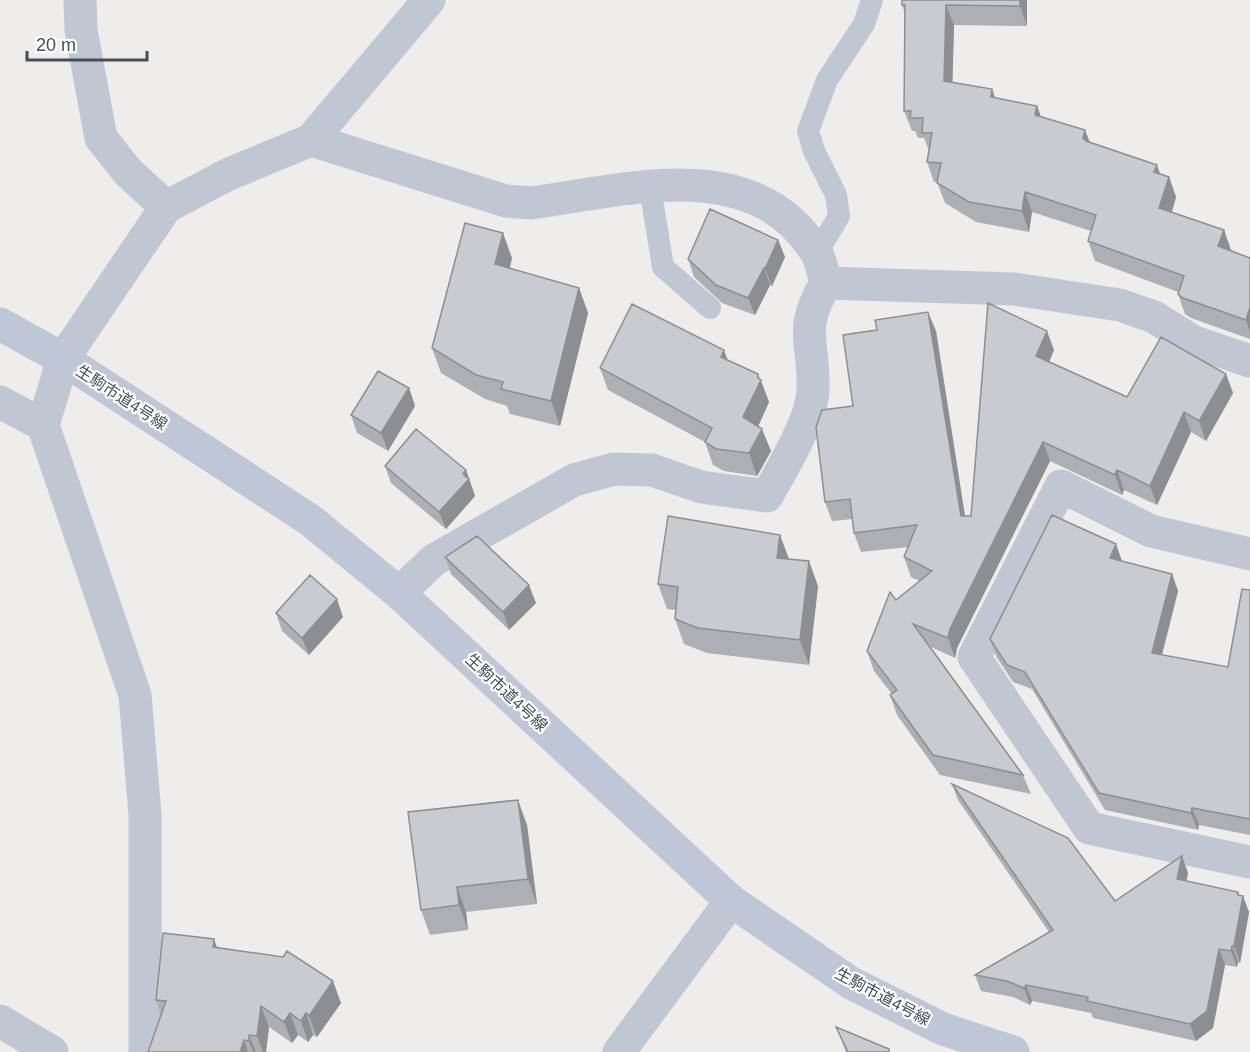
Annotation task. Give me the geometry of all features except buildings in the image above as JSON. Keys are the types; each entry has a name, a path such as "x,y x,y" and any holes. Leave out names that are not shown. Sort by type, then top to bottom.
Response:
{"street":[{"path":"81,0 81,30 101,138 128,172 166,207"},
{"path":"145,1052 145,814 135,695 43,425 63,359 166,207 230,174 311,140 429,0"},
{"path":"311,140 506,201 531,203 694,183 735,190 766,203 792,223 821,268 807,340 813,391 794,447 767,496 701,487 652,470 614,469 574,480 434,560 399,592"},
{"path":"821,268 1014,289 1120,305 1154,317 1194,342 1250,361"},
{"name":"生駒市道4号線","path":"0,324 63,359 310,520 399,592 732,901 851,983 943,1029 1013,1052"},
{"path":"0,402 43,425"},
{"path":"1250,554 1151,531 1061,486 974,657 1089,828 1250,862"},
{"path":"619,1052 732,901"},
{"path":"0,1021 52,1052"}],"lane":[{"path":"821,268 839,216 836,195 814,151 808,131 827,80 864,24 872,0"},
{"path":"650,187 663,267 710,308"}]}
